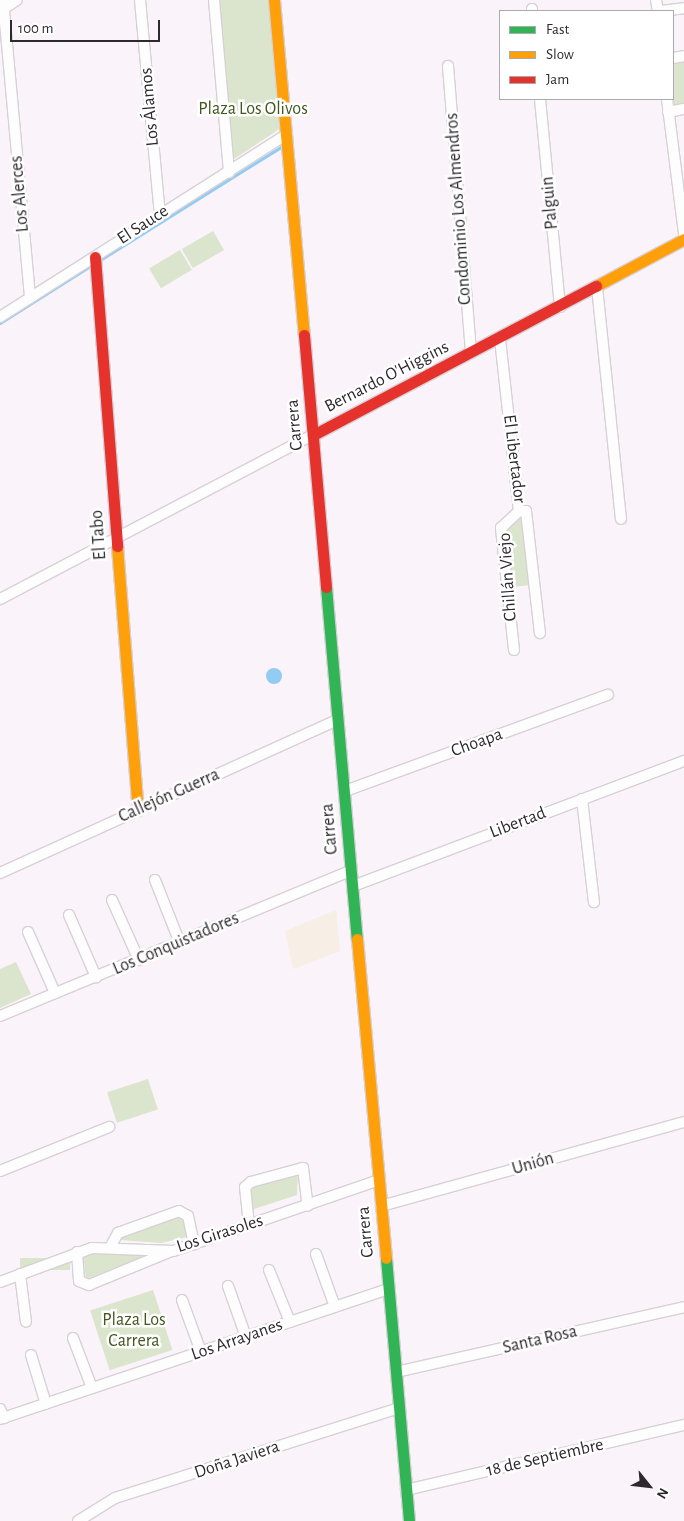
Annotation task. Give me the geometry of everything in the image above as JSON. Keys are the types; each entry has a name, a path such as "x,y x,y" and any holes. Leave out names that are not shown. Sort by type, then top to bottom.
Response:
{"main road":[{"name":"Carrera","path":"274,0 409,1521"},
{"name":"Bernardo O'Higgins","path":"313,434 560,307 684,240"},
{"name":"El Tabo","path":"95,257 138,810"}],"street":[{"path":"2,6 17,0"},
{"name":"Los Álamos","path":"140,0 160,215"},
{"path":"214,0 229,172"},
{"name":"Los Alerces","path":"2,6 30,298"},
{"path":"667,10 684,8"},
{"name":"Condominio Los Almendros","path":"448,66 470,353"},
{"name":"Palguin","path":"540,100 560,307"},
{"path":"667,100 668,112 680,161 684,234"},
{"path":"668,112 684,110"},
{"name":"El Sauce","path":"0,317 287,134"},
{"path":"596,287 621,519"},
{"name":"El Libertador","path":"500,338 518,511 526,511 540,633"},
{"name":"Bernardo O'Higgins","path":"0,599 117,540 313,434"},
{"name":"Chillán Viejo","path":"514,650 501,528 518,511"},
{"name":"Choapa","path":"345,791 608,695"},
{"name":"Callejón Guerra","path":"0,873 338,720"},
{"name":"Libertad","path":"353,886 684,761"},
{"path":"582,799 594,902"},
{"name":"Los Conquistadores","path":"0,1016 180,943 352,870"},
{"path":"155,880 180,943"},
{"path":"112,900 139,960"},
{"path":"69,915 96,977"},
{"path":"28,932 55,993"},
{"name":"Unión","path":"381,1206 684,1122"},
{"path":"0,1171 109,1128"},
{"path":"249,1225 245,1187 251,1182 302,1168 308,1206"},
{"name":"Los Girasoles","path":"0,1282 77,1252 111,1246 173,1251 379,1180"},
{"path":"111,1246 118,1233 179,1211 188,1216 194,1244"},
{"path":"77,1252 79,1281 89,1285 173,1251"},
{"path":"316,1254 335,1307"},
{"path":"269,1270 290,1322"},
{"path":"20,1274 26,1322"},
{"path":"228,1286 246,1337"},
{"name":"Los Arrayanes","path":"1,1415 46,1404 389,1289"},
{"path":"182,1300 201,1352"},
{"name":"Santa Rosa","path":"396,1372 684,1307"},
{"path":"73,1338 92,1388"},
{"path":"31,1355 46,1404"},
{"name":"Doña Javiera","path":"78,1521 114,1498 399,1408"},
{"name":"18 de Septiembre","path":"406,1490 684,1425"}],"shaded area":[{"path":"336,910 340,951 293,969 285,931"}],"green space":[{"name":"Plaza Los Olivos","path":"217,0 268,0 281,128 231,161"},
{"path":"684,58 684,104 671,106 671,100 674,100 674,60"},
{"path":"213,231 224,250 193,268 182,249"},
{"path":"180,250 192,270 161,288 149,269"},
{"path":"524,514 532,585 510,587 503,529 517,515"},
{"path":"16,962 31,994 0,1008 0,969"},
{"path":"148,1079 158,1109 117,1123 107,1092"},
{"path":"298,1172 297,1195 251,1210 249,1187"},
{"path":"182,1215 187,1237 161,1243 120,1240 119,1235"},
{"path":"111,1249 155,1253 86,1279 83,1256"},
{"path":"20,1258 70,1258 70,1270 20,1270"},
{"name":"Plaza Los Carrera","path":"153,1290 172,1350 110,1370 90,1310"}],"water":[{"path":"274,668 280,670 282,676 280,682 274,684 268,682 266,676 268,670"}],"waterway":[{"path":"100,260 281,147"},
{"path":"0,323 90,266"}],"traffic: fast":[{"path":"326,587 357,939"},
{"path":"386,1258 409,1521"}],"traffic: slow":[{"path":"274,0 304,335"},
{"path":"596,286 684,239"},
{"path":"117,546 138,810"},
{"path":"357,939 386,1258"}],"traffic: jam":[{"path":"95,257 117,546"},
{"path":"313,435 596,286"},
{"path":"304,335 326,587"}]}
